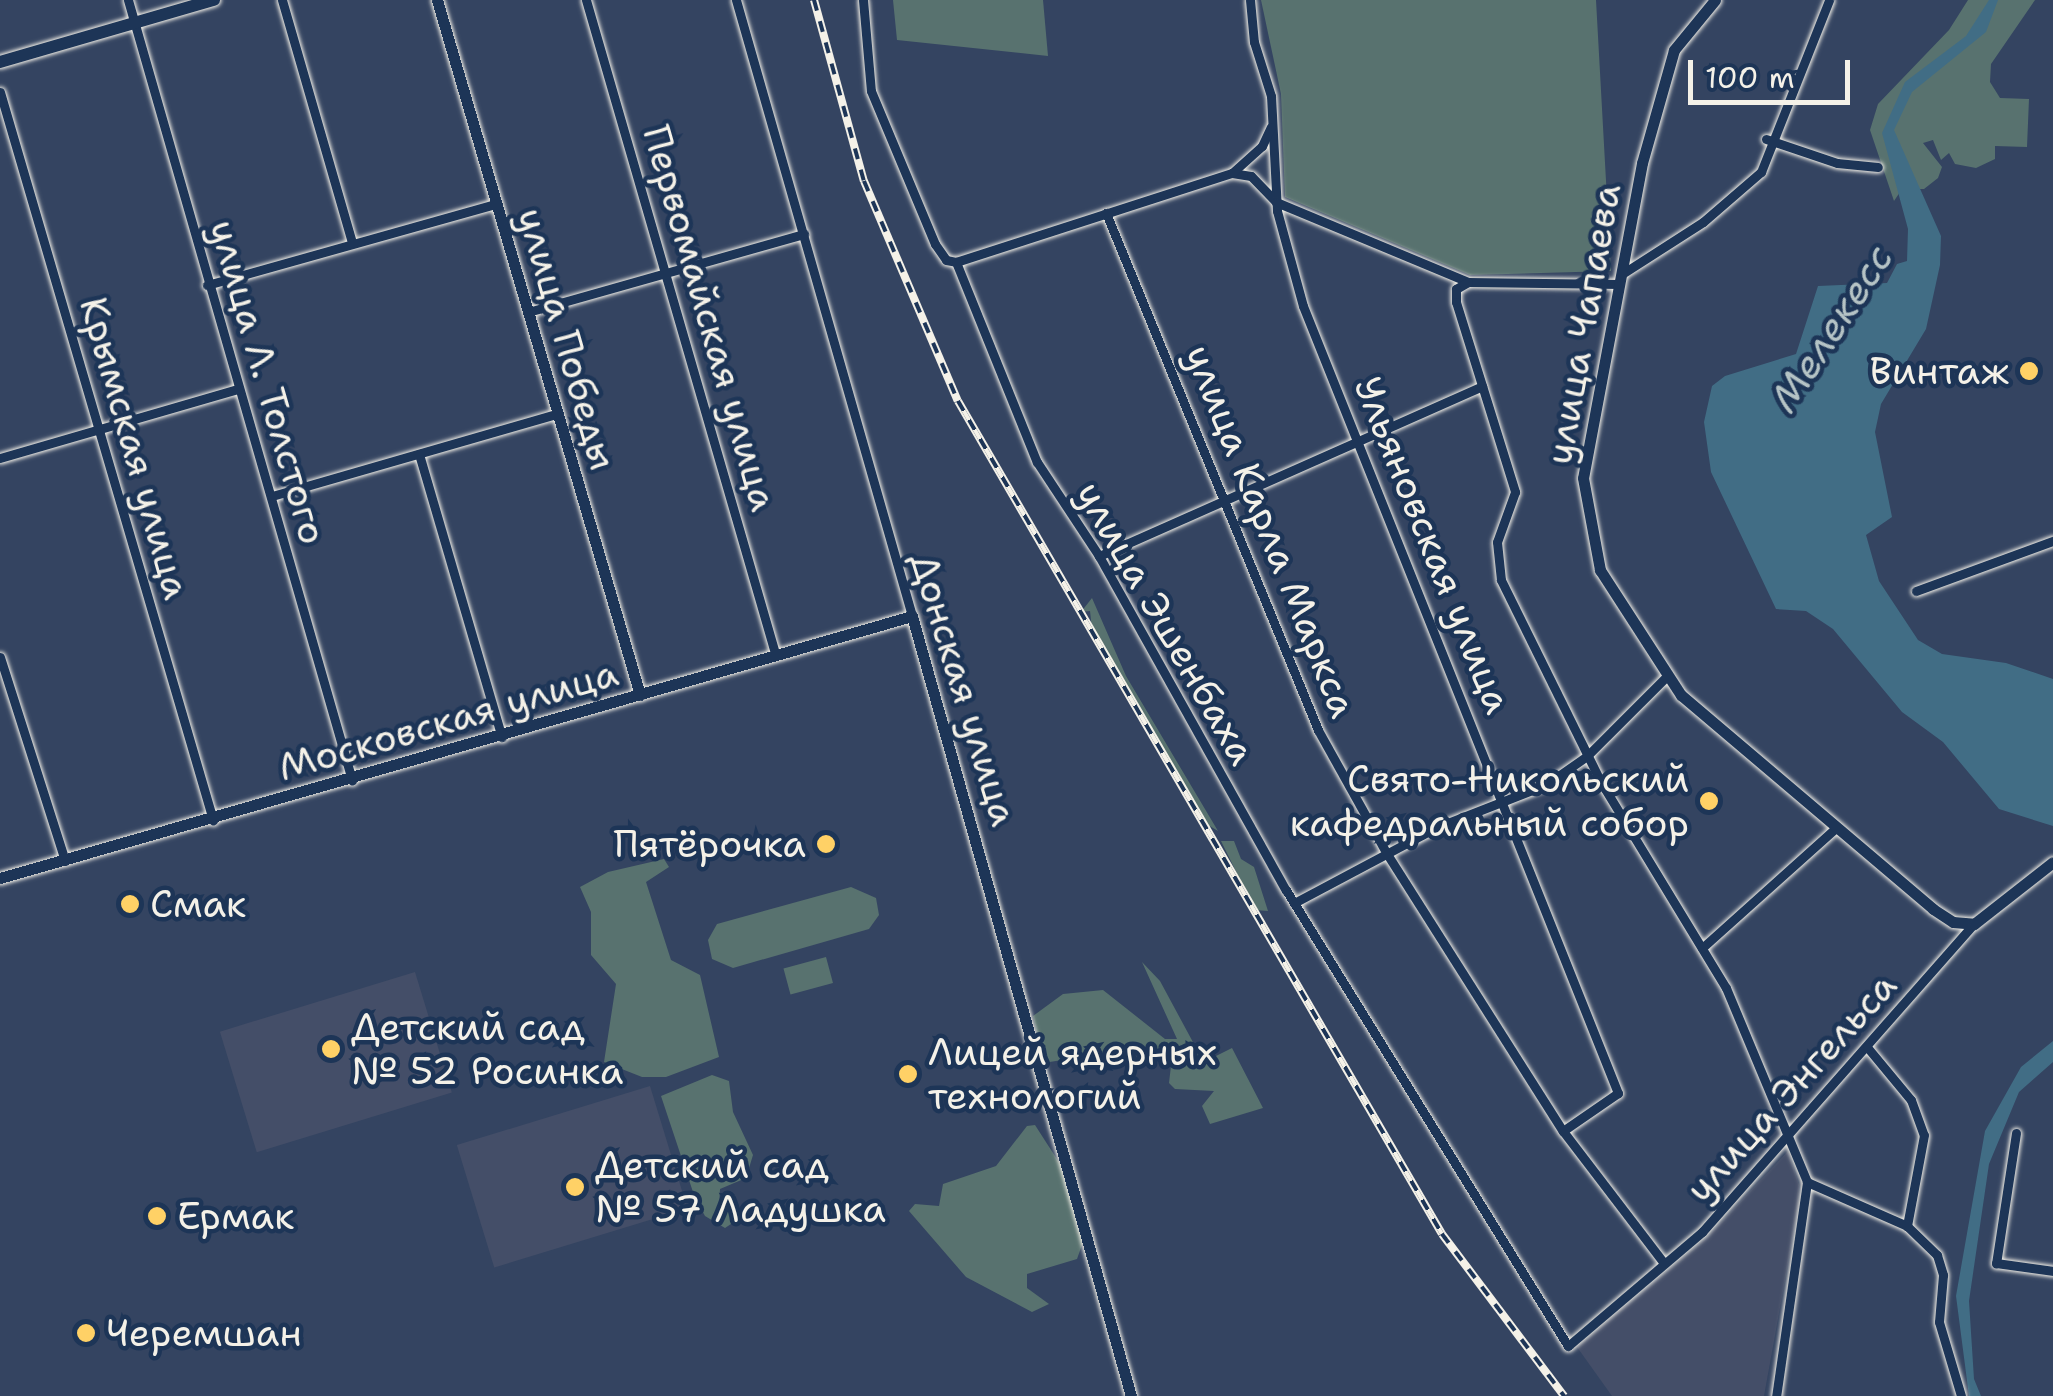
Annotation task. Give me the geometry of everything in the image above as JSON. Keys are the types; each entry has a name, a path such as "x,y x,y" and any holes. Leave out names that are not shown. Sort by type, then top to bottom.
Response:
{"main road":[{"path":"0,62 214,0"}],"street":[{"name":"улица Л. Толстого","path":"128,0 352,780"},
{"path":"282,0 352,243"},
{"name":"улица Победы","path":"437,0 640,695"},
{"name":"Первомайская улица","path":"586,0 776,652"},
{"name":"Донская улица","path":"736,0 1131,1396"},
{"name":"улица Эшенбаха","path":"862,0 871,91 935,244 946,260 956,262 1036,462 1099,556 1294,904 1568,1346"},
{"name":"Ульяновская улица","path":"1250,0 1272,124 1276,202 1303,306 1618,1093 1563,1131"},
{"name":"улица Чапаева","path":"1714,0 1674,50 1657,94 1584,478 1586,518 1600,570 1666,678 1933,909 1954,922 1974,924"},
{"path":"1232,172 1251,176 1276,202 1468,282 1621,279 1718,209 1760,172 1829,0"},
{"name":"Крымская улица","path":"0,92 213,820"},
{"path":"956,262 1232,172 1262,146 1272,124"},
{"path":"1770,141 1837,163 1878,167"},
{"path":"207,285 496,204"},
{"name":"улица Карла Маркса","path":"1106,213 1318,730 1387,854 1563,1131 1663,1262"},
{"path":"528,312 804,234"},
{"path":"1468,282 1456,289 1456,302 1515,492 1497,542 1502,580 1602,784 1702,948 1791,1134 1807,1182 1776,1396"},
{"path":"1099,556 1223,497 1482,386"},
{"path":"0,458 237,389"},
{"path":"272,496 558,414"},
{"path":"419,454 502,737"},
{"path":"1916,591 2053,541"},
{"name":"Московская улица","path":"0,878 502,737 776,652 912,616"},
{"path":"0,658 65,861"},
{"path":"1294,904 1387,854 1547,784 1590,753 1666,678"},
{"path":"1702,948 1837,828"},
{"name":"улица Энгельса","path":"1568,1346 1702,1232 1974,924 2053,862"},
{"path":"1867,1047 1911,1100 1924,1135 1907,1226"},
{"path":"2016,1134 1996,1263 2053,1271"},
{"path":"1807,1182 1907,1226 1937,1255 1943,1275 1939,1322 1961,1396"}],"shaded area":[{"name":"Детский сад № 52 Росинка","path":"415,972 452,1092 257,1152 220,1032"},
{"name":"Детский сад № 57 Ладушка","path":"650,1086 687,1208 494,1267 457,1145"},
{"path":"1788,1151 1799,1185 1798,1208 1764,1396 1612,1396 1577,1347 1707,1237"}],"green space":[{"path":"893,0 1043,0 1048,56 897,40"},
{"path":"1261,0 1596,0 1611,271 1470,275 1285,197 1281,94"},
{"path":"1968,0 2035,0 1991,64 1990,82 2000,98 2029,99 2027,147 1995,146 1995,159 1976,168 1955,164 1949,153 1941,160 1933,140 1923,143 1942,167 1938,178 1924,189 1902,189 1894,201 1870,130 1878,104 1949,30"},
{"path":"1092,598 1126,676 1218,831 1203,822 1154,739 1092,630 1090,611 1081,612"},
{"path":"1221,841 1234,841 1241,859 1254,867 1268,911 1255,910"},
{"path":"664,859 669,867 646,882 671,960 700,975 719,1057 666,1077 642,1077 604,1062 616,984 591,955 591,912 580,887 608,872"},
{"path":"851,887 876,898 879,915 869,929 733,968 712,959 708,940 717,924"},
{"path":"826,957 833,983 790,994 783,968"},
{"path":"1142,962 1160,981 1201,1057 1208,1060 1232,1048 1263,1108 1210,1124 1202,1106 1214,1091 1175,1089 1169,1083 1172,1057 1153,1046 1043,1063 1033,1016 1063,994 1103,990 1165,1039 1177,1039"},
{"path":"712,1075 729,1081 733,1112 753,1155 746,1178 720,1189 719,1208 743,1216 725,1228 705,1216 695,1198 661,1096"},
{"path":"1035,1125 1062,1167 1083,1242 1077,1259 1027,1274 1027,1288 1049,1304 1032,1312 966,1277 909,1211 915,1204 939,1206 943,1184 996,1166 1027,1126"}],"water":[{"name":"Мелекесс","path":"1989,0 1998,0 1986,32 1912,92 1894,130 1941,236 1940,265 1926,329 1881,404 1875,432 1892,517 1866,535 1879,581 1918,640 1942,654 2006,663 2053,679 2053,826 1999,809 1943,742 1902,712 1833,629 1806,611 1776,609 1711,472 1704,422 1712,386 1725,376 1796,354 1818,286 1887,283 1897,264 1907,261 1908,229 1882,133 1905,82 1966,36"},
{"path":"2053,1041 2053,1062 2019,1092 1989,1164 1969,1301 1974,1379 1981,1396 1969,1396 1956,1296 1985,1131 2021,1067"}],"railway":[{"path":"814,0 864,181 958,401 1442,1234 1564,1396"}],"place":[{"name":"Винтаж","path":"2029,371"},
{"name":"Свято-Никольский кафедральный собор","path":"1709,801"},
{"name":"Пятёрочка","path":"826,844"},
{"name":"Смак","path":"130,904"},
{"name":"Детский сад № 52 Росинка","path":"331,1049"},
{"name":"Лицей ядерных технологий","path":"908,1074"},
{"name":"Детский сад № 57 Ладушка","path":"575,1187"},
{"name":"Ермак","path":"157,1216"},
{"name":"Черемшан","path":"86,1333"}]}
